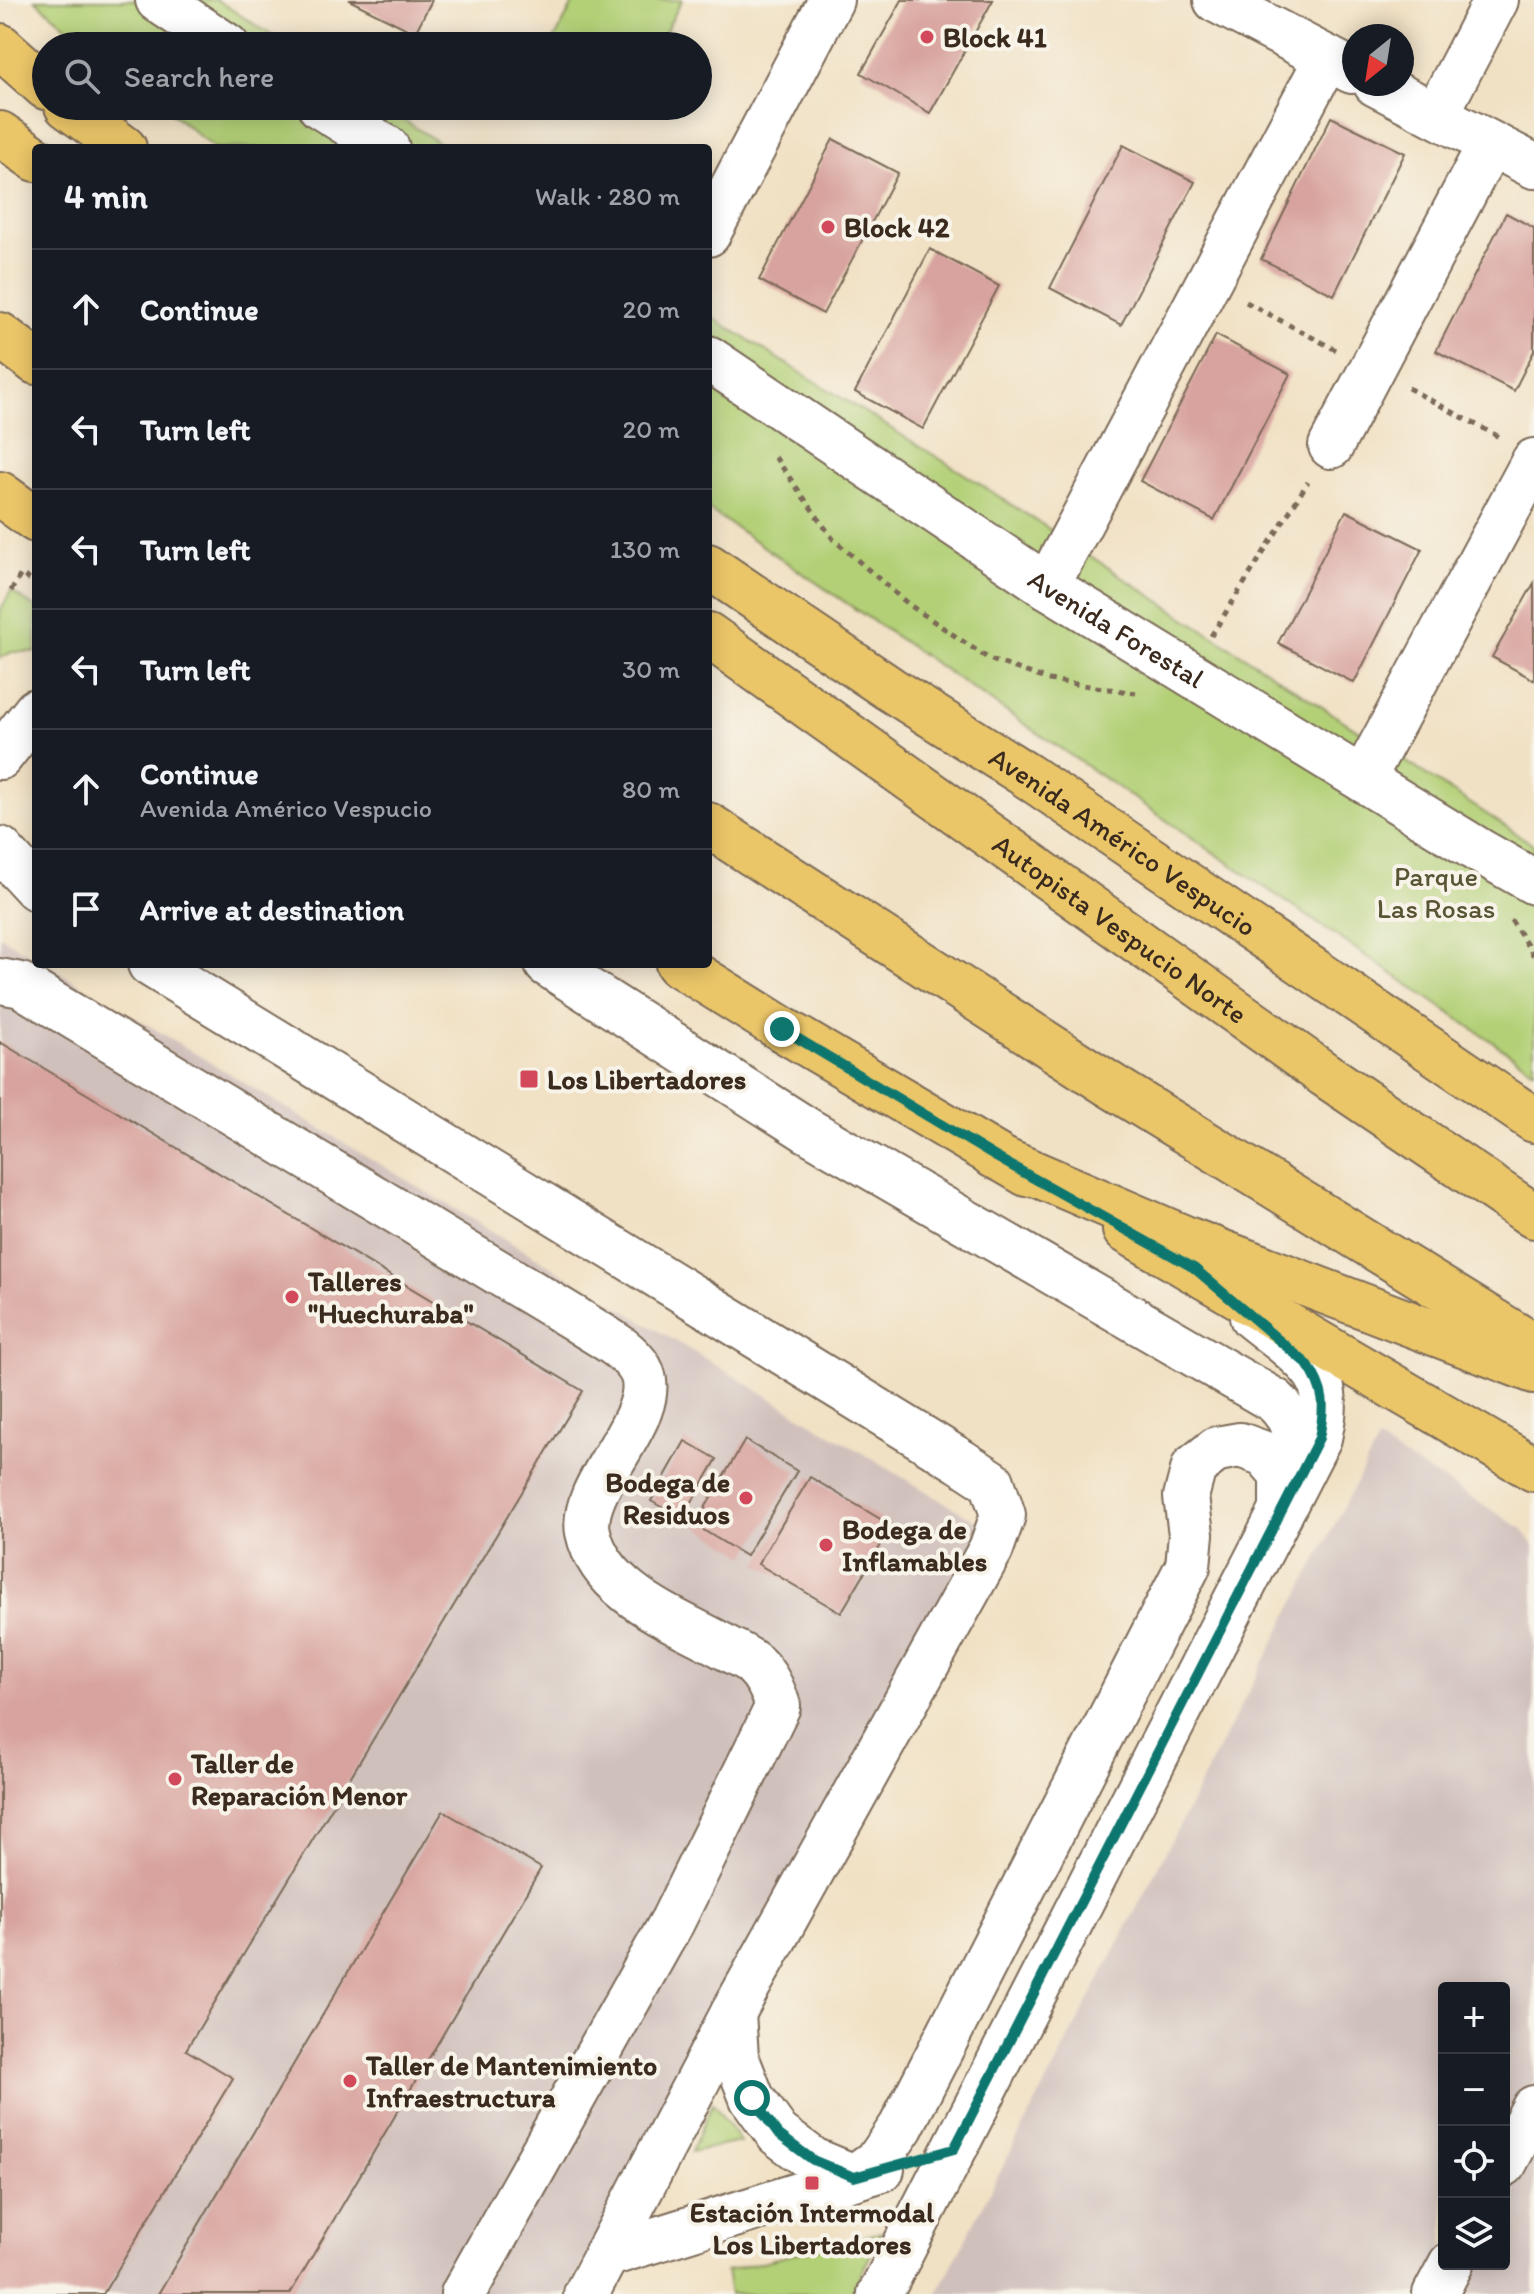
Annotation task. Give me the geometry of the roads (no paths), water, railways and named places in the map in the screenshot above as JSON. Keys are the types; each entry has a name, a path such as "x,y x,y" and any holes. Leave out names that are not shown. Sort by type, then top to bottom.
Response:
{"main road":[{"path":"0,46 32,75"},
{"path":"86,120 119,144"},
{"path":"0,134 32,156"},
{"path":"0,335 32,359"},
{"path":"0,352 32,367"},
{"path":"0,494 32,517"},
{"name":"Avenida Américo Vespucio","path":"712,569 890,689 1026,775 1534,1120"},
{"name":"Autopista Vespucio Norte","path":"712,638 1220,1000 1534,1216"},
{"path":"712,828 1093,1074 1534,1346"},
{"path":"684,968 994,1156 1194,1268 1534,1469"},
{"path":"994,1156 1187,1239 1534,1371"}],"street":[{"path":"158,0 206,32"},
{"path":"712,226 831,0"},
{"path":"1047,586 1341,65 1216,0"},
{"path":"1436,115 1496,0"},
{"path":"1399,96 1534,166"},
{"path":"342,120 381,144"},
{"path":"1331,446 1490,144"},
{"name":"Avenida Forestal","path":"712,361 1047,586 1534,882"},
{"path":"1363,779 1534,461"},
{"path":"0,757 32,716"},
{"path":"0,849 32,886"},
{"path":"0,872 32,889"},
{"path":"157,968 992,1482 1003,1515 991,1549 733,2013 586,2294"},
{"path":"553,968 807,1130 1275,1401 1290,1417 1297,1440 1282,1511"},
{"path":"0,981 21,985 622,1350 640,1369 644,1389 638,1415 591,1501 587,1530 600,1561 619,1586 754,1663 772,1686 778,1706 673,1920 463,2294"},
{"path":"880,2294 1319,1438 1325,1410 1320,1382 1307,1364 1194,1268"},
{"path":"854,2177 879,2159 901,2127 1188,1566 1191,1534 1186,1497 1194,1467 1217,1449 1240,1445 1265,1454 1282,1474 1282,1511"},
{"path":"733,2013 736,2057 752,2098 778,2134 813,2160 854,2177"},
{"path":"1510,2153 1534,2108"},
{"path":"606,2255 954,2149"},
{"path":"1435,2294 1448,2270"}],"place":[{"name":"Block 41","path":"927,37"},
{"name":"Block 42","path":"828,227"},
{"name":"Los Libertadores","path":"529,1079"},
{"name":"Talleres \"Huechuraba\"","path":"292,1297"},
{"name":"Bodega de Residuos","path":"746,1498"},
{"name":"Bodega de Inflamables","path":"826,1545"},
{"name":"Taller de Reparación Menor","path":"175,1779"},
{"name":"Taller de Mantenimiento Infraestructura","path":"350,2081"},
{"name":"Estación Intermodal Los Libertadores","path":"812,2183"}],"park label":[{"name":"Parque Las Rosas","path":"1436,892"}]}
